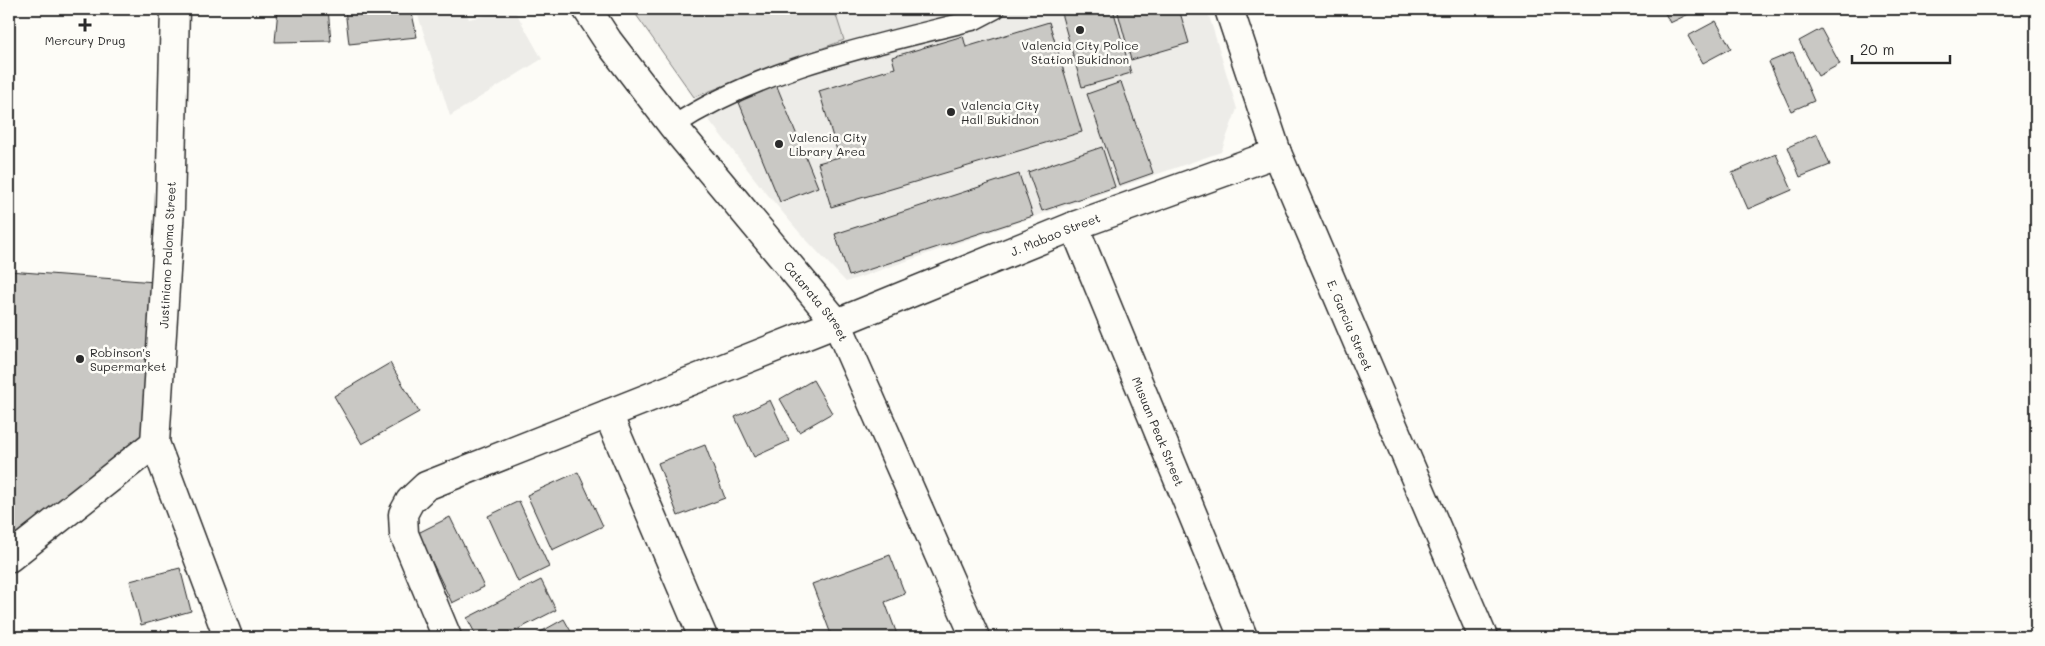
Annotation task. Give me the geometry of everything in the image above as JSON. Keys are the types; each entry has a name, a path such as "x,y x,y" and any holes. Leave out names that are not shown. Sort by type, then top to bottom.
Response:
{"street":[{"name":"Justiniano Paloma Street","path":"175,9 170,208 156,443 228,637"},
{"name":"Catarata Street","path":"587,9 608,41 673,126 837,323 975,637"},
{"name":"E. Garcia Street","path":"1229,9 1277,153 1483,637"},
{"name":"J. Mabao Street","path":"447,637 404,534 403,514 410,501 426,486 837,323 1074,226 1277,153"},
{"name":"Musuan Peak Street","path":"1074,226 1243,637"},
{"path":"608,414 703,637"},
{"path":"9,558 156,443"}],"lane":[{"path":"673,126 702,107 762,80 821,60 974,20 995,9"}],"shaded area":[{"path":"416,9 465,9 469,19 514,9 542,59 450,116"},
{"path":"632,9 1207,9 1237,109 1221,152 846,282 799,232 758,183 709,120"},
{"path":"632,9 834,9 844,40 694,97"}],"building":[{"path":"278,9 328,9 331,41 275,42"},
{"path":"345,9 411,9 417,37 349,44"},
{"path":"1075,9 1113,9 1131,73 1082,87 1061,13"},
{"path":"1117,9 1179,9 1189,43 1131,60"},
{"path":"1663,9 1699,9 1670,23"},
{"path":"1716,21 1731,48 1703,63 1688,36"},
{"name":"Valencia City Hall Bukidnon","path":"1049,22 1082,132 831,207 818,163 839,157 819,91 895,68 892,57 963,36 966,47"},
{"path":"1821,29 1840,64 1818,76 1799,41"},
{"path":"1793,52 1814,101 1791,111 1769,62"},
{"path":"1121,82 1153,173 1119,185 1087,94"},
{"path":"776,84 818,187 780,202 738,100"},
{"path":"1817,134 1830,165 1800,177 1788,147"},
{"path":"1102,147 1115,187 1042,211 1028,172"},
{"path":"1776,154 1792,190 1748,209 1732,173"},
{"path":"1019,174 1033,216 849,276 835,234"},
{"name":"Robinson's Supermarket","path":"9,271 155,282 147,435 9,539"},
{"path":"390,363 419,412 362,444 334,396"},
{"path":"813,380 832,413 799,432 780,399"},
{"path":"770,400 789,441 754,457 735,417"},
{"path":"705,445 725,498 678,516 658,463"},
{"path":"578,472 603,526 552,550 527,495"},
{"path":"519,501 549,567 518,582 488,516"},
{"path":"450,517 484,587 452,603 418,533"},
{"path":"890,555 905,594 885,602 898,637 832,637 812,584"},
{"path":"180,568 191,611 141,625 130,581"},
{"path":"541,580 556,610 503,637 477,637 467,618"},
{"path":"564,619 574,637 538,637 537,634"},
{"path":"180,631 182,637 157,637"}],"place":[{"name":"Mercury Drug","path":"85,25"},
{"name":"Valencia City Police Station Bukidnon","path":"1080,30"},
{"name":"Valencia City Hall Bukidnon","path":"951,112"},
{"name":"Valencia City Library Area","path":"779,144"},
{"name":"Robinson's Supermarket","path":"80,359"}]}
